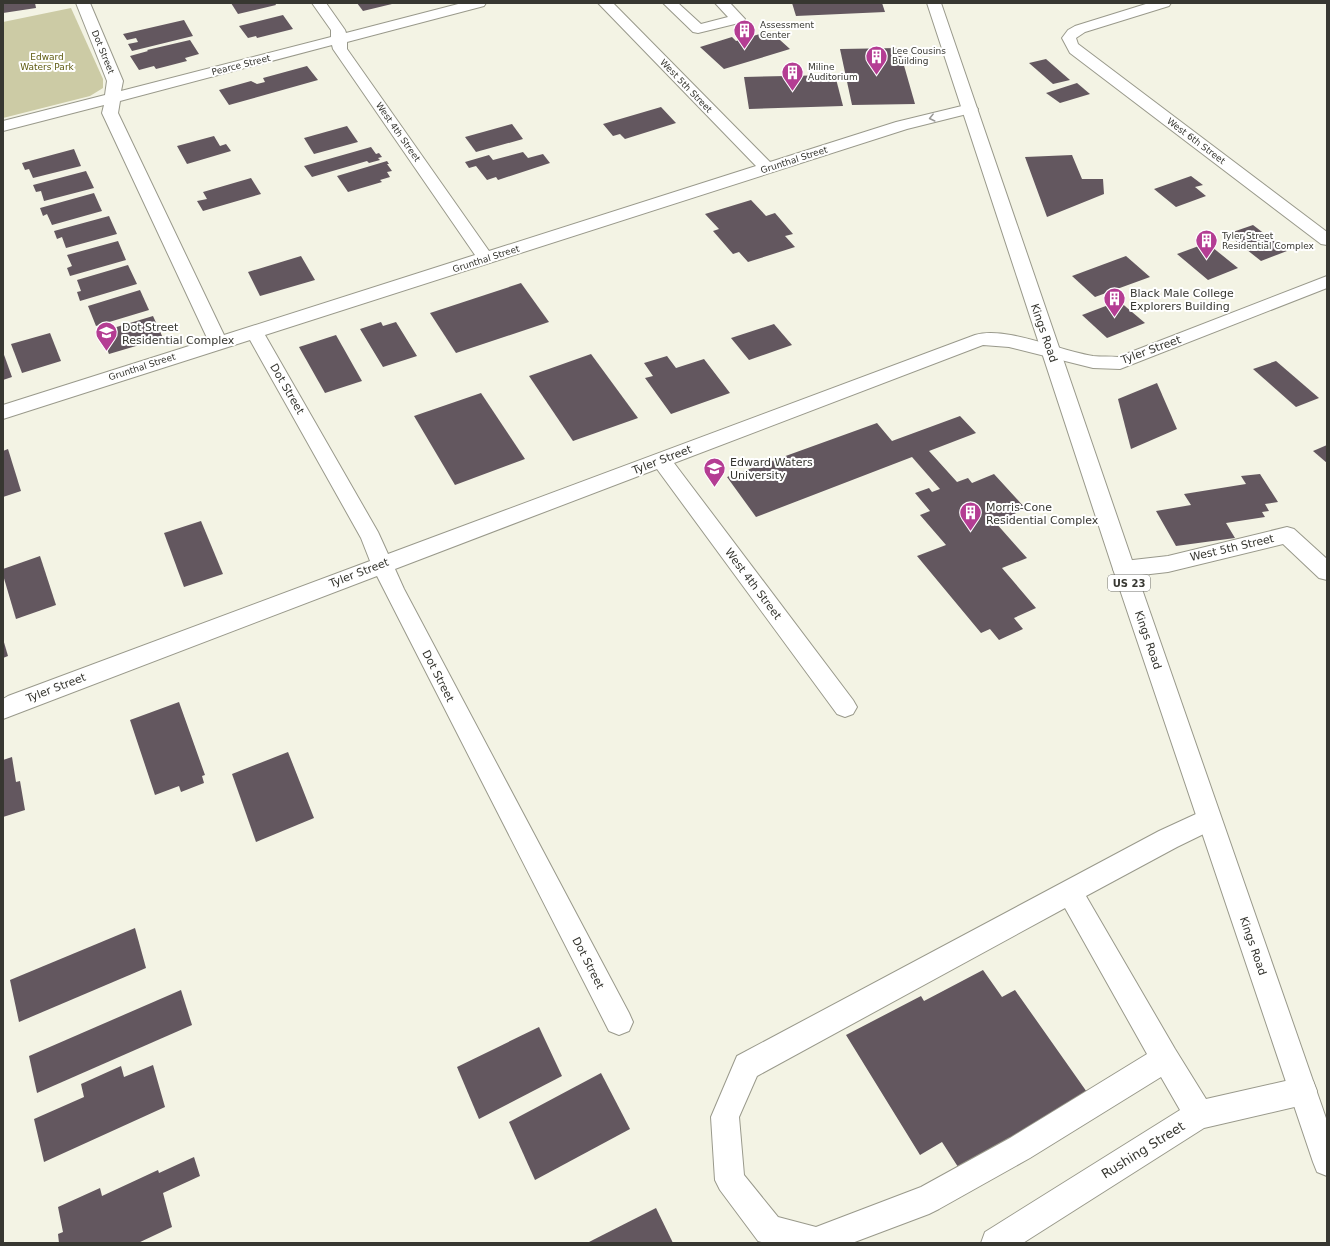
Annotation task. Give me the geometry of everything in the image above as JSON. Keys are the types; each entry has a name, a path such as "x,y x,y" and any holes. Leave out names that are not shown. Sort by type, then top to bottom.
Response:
{"street":[{"name":"Dot Street","path":"83,3 115,81 110,113 218,342"},
{"name":"West 4th Street","path":"319,3 338,30 340,49 486,259"},
{"name":"Pearce Street","path":"3,126 479,3"},
{"name":"West 5th Street","path":"605,3 767,168"},
{"path":"670,3 698,29 738,18 722,3"},
{"name":"Kings Road","path":"934,3 1050,352 1063,384 1124,569 1327,1162"},
{"name":"West 6th Street","path":"1164,3 1080,29 1073,33 1069,38 1071,44 1075,50 1327,240"},
{"name":"Grunthal Street","path":"3,412 218,342 486,259 902,125 970,109"},
{"name":"Tyler Street","path":"3,709 23,700 980,339 1009,341 1093,362 1120,363 1327,282"},
{"name":"Dot Street","path":"254,331 371,538 393,589 619,1022"},
{"name":"West 4th Street","path":"661,460 845,707"},
{"name":"West 5th Street","path":"1124,569 1168,564 1287,535 1327,572"},
{"path":"1165,1059 1020,1148 929,1199 816,1242 769,1230 730,1180 725,1117 747,1066 1168,839 1210,819"},
{"path":"1070,892 1165,1059 1199,1115"},
{"name":"Rushing Street","path":"996,1243 1199,1115 1303,1090"}],"green space":[{"name":"Edward Waters Park","path":"71,8 103,79 103,88 90,96 3,118 3,22"}],"building":[{"path":"3,3 35,3 36,8 3,13"},
{"path":"231,3 275,3 276,5 238,14"},
{"path":"357,3 392,3 392,4 363,11"},
{"path":"792,3 882,3 885,12 796,16"},
{"path":"283,15 293,29 257,38 256,36 248,38 239,26"},
{"path":"184,20 193,36 132,51 128,44 138,42 136,38 127,40 123,34"},
{"name":"Assessment Center","path":"770,31 790,49 724,69 700,47 732,37 736,41"},
{"path":"190,40 199,54 185,58 187,61 156,69 154,66 139,70 130,56 148,51 147,50"},
{"name":"Lee Cousins Building","path":"899,48 915,104 852,105 840,49"},
{"path":"1046,59 1070,80 1053,84 1029,63"},
{"path":"307,66 318,80 229,105 219,90 251,81 257,84 265,82 263,78"},
{"name":"Miline Auditorium","path":"835,75 843,106 749,109 744,77"},
{"path":"1077,83 1090,94 1060,103 1046,93"},
{"path":"661,107 676,123 625,139 620,134 613,136 603,124"},
{"path":"512,124 523,139 476,152 465,137"},
{"path":"347,126 358,142 314,154 304,138"},
{"path":"214,136 220,146 226,144 231,151 187,164 177,146"},
{"path":"371,147 376,154 379,153 382,157 378,158 380,160 369,163 367,161 312,177 304,166"},
{"path":"74,149 81,166 33,178 29,169 25,170 22,163"},
{"path":"523,152 528,158 543,154 550,163 498,180 496,177 487,180 476,166 469,168 465,162 489,155 493,160"},
{"path":"1072,155 1082,179 1103,179 1104,194 1047,217 1025,157"},
{"path":"387,161 389,164 387,164 392,171 387,172 390,177 380,180 382,182 348,192 337,176"},
{"path":"86,171 94,188 44,201 41,191 36,192 33,185"},
{"path":"1191,176 1203,185 1195,187 1206,196 1176,207 1154,189"},
{"path":"251,178 261,194 203,211 197,201 207,199 203,192"},
{"path":"94,193 102,211 52,225 47,214 43,216 40,208"},
{"path":"751,200 766,216 775,213 793,234 785,236 795,247 748,262 739,252 733,254 713,231 719,229 705,214"},
{"path":"109,216 117,234 66,248 62,237 57,239 54,231"},
{"name":"Tyler Street Residential Complex","path":"1253,225 1287,251 1261,261 1227,234"},
{"path":"118,241 126,260 70,276 67,268 72,266 67,255"},
{"name":"Tyler Street Residential Complex","path":"1207,243 1238,268 1208,280 1177,254"},
{"path":"301,256 315,280 260,296 248,272"},
{"path":"1126,256 1150,277 1095,297 1072,276"},
{"path":"128,265 137,284 80,301 77,292 81,291 77,280"},
{"path":"521,283 549,322 456,353 430,313"},
{"path":"140,290 149,310 96,326 88,306"},
{"name":"Black Male College Explorers Building","path":"1119,301 1145,323 1107,338 1082,315"},
{"path":"153,316 163,338 109,354 100,332"},
{"path":"381,322 383,326 396,322 417,356 383,367 360,329"},
{"path":"774,324 792,345 749,360 731,338"},
{"path":"50,333 61,361 22,373 11,344"},
{"path":"336,335 362,381 325,393 299,347"},
{"path":"3,352 12,377 3,380"},
{"path":"591,354 638,418 573,441 529,376"},
{"path":"667,356 676,368 704,359 730,393 671,414 645,378 653,376 644,363"},
{"path":"1276,361 1319,398 1296,407 1253,369"},
{"path":"1157,383 1177,429 1131,449 1118,399"},
{"path":"481,393 525,459 455,485 414,416"},
{"name":"Morris-Cone Residential Complex","path":"960,416 976,433 929,451 957,482 968,478 972,483 994,474 1026,509 995,522 1027,558 1002,568 1036,608 1014,618 1023,629 999,640 990,629 981,633 917,556 946,545 920,515 930,511 915,493 929,488 932,492 940,489 912,457 756,517 727,477 877,423 892,441"},
{"path":"1327,445 1327,463 1313,451"},
{"path":"8,449 21,491 3,497 3,451"},
{"path":"1260,474 1278,502 1265,504 1269,511 1262,512 1265,517 1226,523 1235,538 1176,546 1156,511 1191,505 1184,494 1246,484 1241,476"},
{"path":"201,521 223,574 184,587 164,533"},
{"path":"40,556 56,605 16,619 3,575 3,569"},
{"path":"3,639 8,656 3,658"},
{"path":"179,702 205,775 202,776 204,783 181,792 179,786 155,795 130,720"},
{"path":"288,752 314,818 256,842 232,774"},
{"path":"12,757 16,782 20,781 25,810 3,817 3,760"},
{"path":"135,928 146,968 19,1022 10,980"},
{"path":"983,970 1002,997 1015,990 1089,1095 960,1170 942,1142 920,1155 846,1035 921,996 924,1001"},
{"path":"181,990 192,1025 37,1093 29,1056"},
{"path":"539,1027 562,1076 479,1119 457,1067"},
{"path":"153,1065 165,1107 44,1162 34,1119 84,1097 81,1084 121,1066 124,1077"},
{"path":"601,1073 630,1129 535,1180 509,1122"},
{"path":"194,1157 200,1176 163,1193 172,1227 138,1243 59,1243 58,1234 63,1232 58,1207 100,1188 102,1196 158,1170 159,1173"},
{"path":"656,1208 673,1243 587,1243"}],"place":[{"name":"Assessment Center","path":"745,50"},
{"name":"Lee Cousins Building","path":"877,76"},
{"name":"Miline Auditorium","path":"792,92"},
{"name":"Tyler Street Residential Complex","path":"1207,260"},
{"name":"Black Male College Explorers Building","path":"1114,318"},
{"name":"Dot Street Residential Complex","path":"106,352"},
{"name":"Edward Waters University","path":"714,488"},
{"name":"Morris-Cone Residential Complex","path":"971,532"}]}
